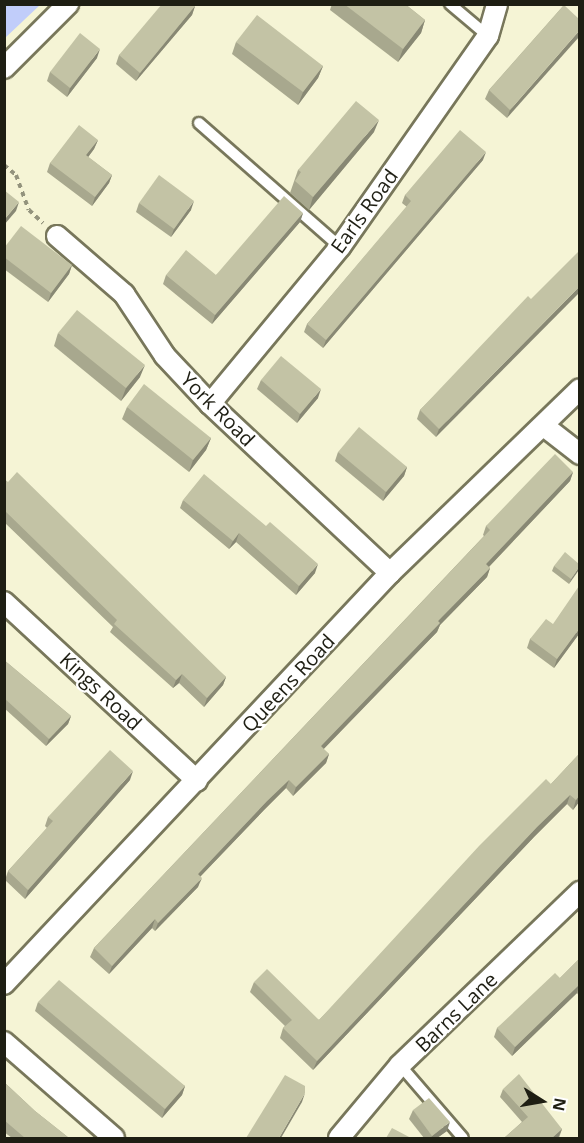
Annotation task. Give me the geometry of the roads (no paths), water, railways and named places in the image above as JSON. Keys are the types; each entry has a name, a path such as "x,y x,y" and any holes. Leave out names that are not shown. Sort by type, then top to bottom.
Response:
{"street":[{"path":"4,68 68,4"},
{"name":"Earls Road","path":"210,404 340,247 488,36 497,4"},
{"name":"York Road","path":"57,236 123,294 165,356 210,404 390,573"},
{"name":"Queens Road","path":"4,984 390,573 579,389"},
{"path":"543,426 579,454"},
{"name":"Kings Road","path":"4,602 197,781"},
{"name":"Barns Lane","path":"339,1138 400,1065 579,892"},
{"path":"4,1042 114,1138"}],"lane":[{"path":"450,4 488,36"},
{"path":"199,123 340,247"},
{"path":"400,1065 463,1138"}]}
